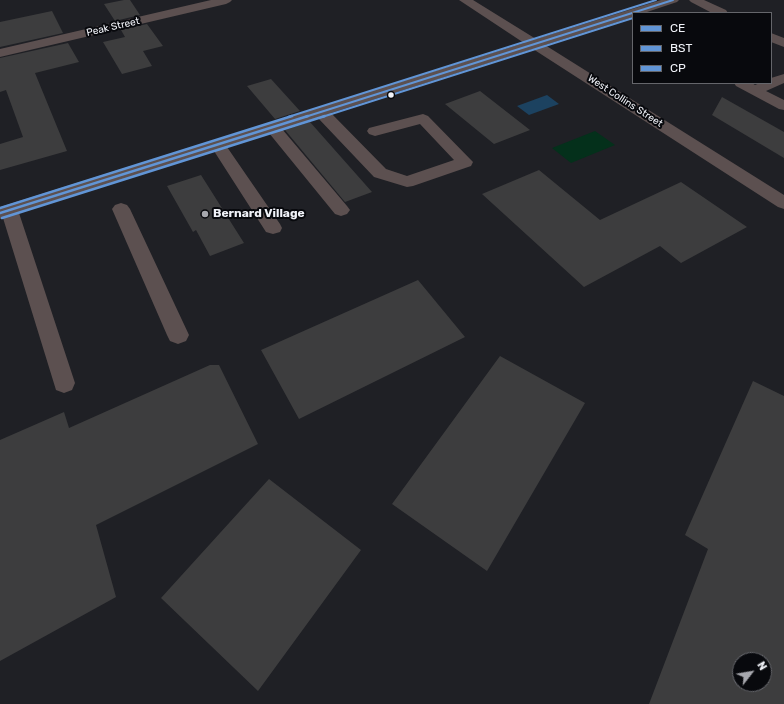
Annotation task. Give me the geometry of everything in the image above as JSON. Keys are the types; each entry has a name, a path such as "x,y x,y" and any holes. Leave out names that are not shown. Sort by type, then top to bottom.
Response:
{"street":[{"name":"Peak Street","path":"0,53 226,0"},
{"name":"West Collins Street","path":"465,0 784,203"},
{"path":"634,12 673,0"},
{"path":"695,0 720,12"},
{"path":"64,383 5,211 632,13"},
{"path":"772,37 784,43"},
{"path":"772,83 784,78"},
{"path":"743,84 784,106"},
{"path":"755,90 770,84"},
{"path":"320,111 380,173 407,182 465,162 423,119 375,131"},
{"path":"270,126 341,210"},
{"path":"217,143 273,228"},
{"path":"121,209 178,335"}],"green space":[{"path":"595,131 615,145 571,163 552,148"}],"water":[{"path":"547,95 559,104 529,115 517,106"}],"building":[{"path":"130,0 140,15 115,21 104,4"},
{"path":"52,11 63,33 0,47 0,22"},
{"path":"147,24 163,46 143,51 152,66 122,74 103,42 125,37 121,30"},
{"path":"68,43 79,62 35,73 67,151 0,170 0,144 23,137 6,90 0,92 0,58"},
{"path":"271,79 300,111 275,119 247,86"},
{"path":"480,91 530,130 494,144 445,104"},
{"path":"722,97 784,132 784,158 712,115"},
{"path":"310,122 372,192 345,202 285,130"},
{"path":"539,170 600,220 681,182 747,227 681,263 660,246 584,287 482,194"},
{"name":"Bernard Village","path":"201,175 244,243 210,256 196,230 193,232 167,186"},
{"path":"418,280 465,337 299,419 261,350"},
{"path":"500,356 585,403 487,571 392,504"},
{"path":"210,365 219,365 258,444 96,525 116,597 0,661 0,440 64,412 69,428"},
{"path":"753,381 784,396 784,704 649,704 708,549 685,535"},
{"path":"269,479 361,550 258,691 161,598"}],"transit line":[{"name":"CP","path":"0,208 656,0"},
{"name":"CE","path":"635,12 673,0"},
{"name":"CE","path":"0,213 632,13"},
{"name":"BST","path":"2,218 632,18"}],"place":[{"name":"Bernard Village","path":"205,214"}]}
